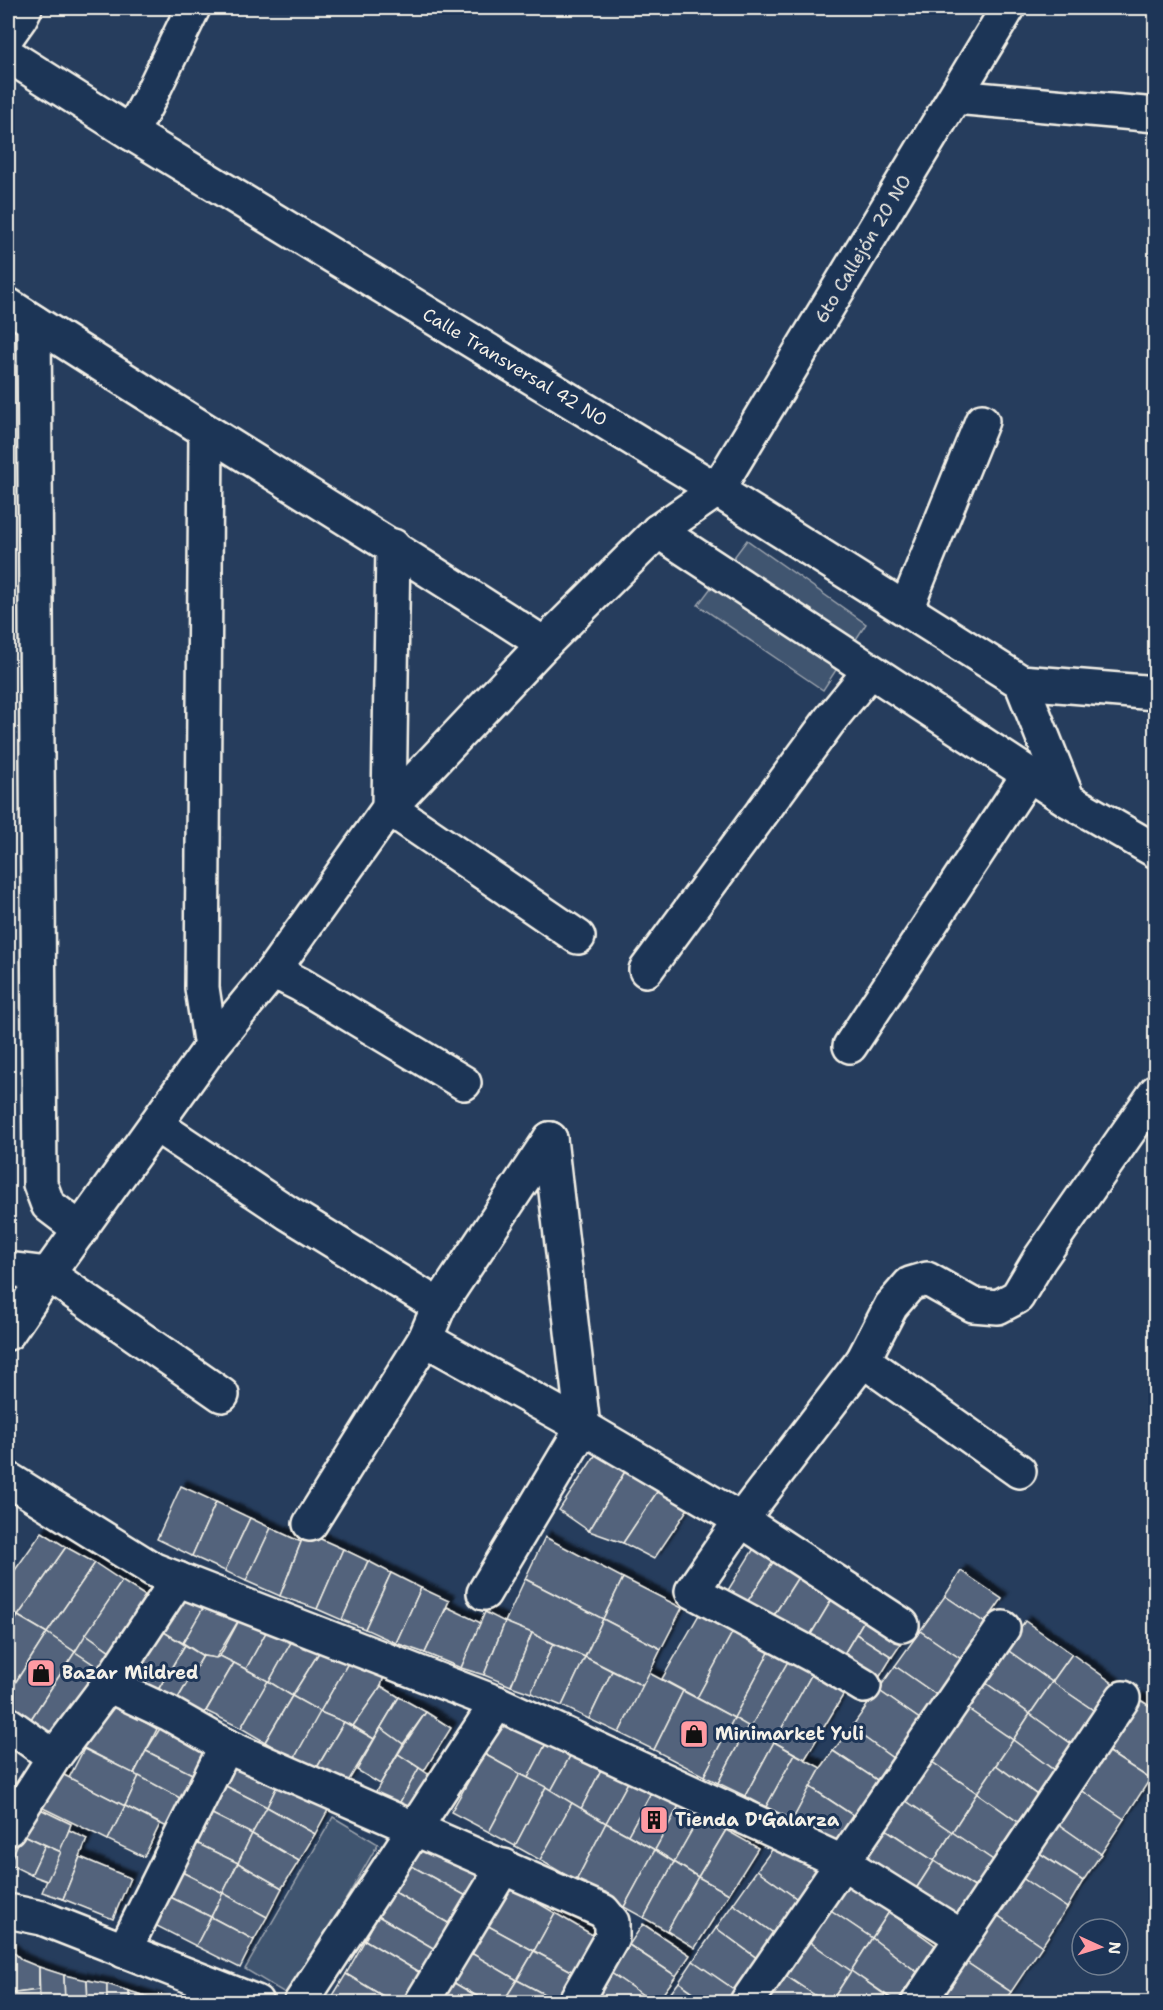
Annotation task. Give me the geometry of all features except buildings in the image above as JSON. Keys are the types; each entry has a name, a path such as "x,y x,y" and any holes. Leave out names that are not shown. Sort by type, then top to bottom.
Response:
{"street":[{"path":"8,35 25,8"},
{"path":"130,133 193,8"},
{"name":"6to Callejón 20 NO","path":"717,490 1008,8"},
{"name":"Calle Transversal 42 NO","path":"8,55 130,133 717,490 1021,682"},
{"path":"954,97 1155,115"},
{"path":"21,314 206,432 393,546 544,644"},
{"path":"21,314 40,1184 48,1205 81,1230"},
{"path":"906,609 982,421"},
{"path":"206,432 202,988 211,1047"},
{"path":"8,1333 211,1047 273,971 389,808 544,644 658,531 717,490"},
{"path":"658,531 1068,800 1155,851"},
{"path":"389,808 393,546"},
{"path":"646,970 830,720 870,671"},
{"path":"1068,800 1021,682 1155,693"},
{"path":"850,1046 1029,774"},
{"path":"389,808 578,937"},
{"path":"273,971 301,985 464,1083"},
{"path":"864,1686 816,1657 692,1590 741,1520 863,1360 891,1306 910,1284 927,1279 973,1305 981,1306 998,1307 1017,1297 1038,1260 1155,1092"},
{"path":"156,1125 288,1214 439,1306"},
{"path":"310,1524 426,1339 439,1306 550,1139 583,1428 484,1593"},
{"path":"8,1269 48,1274 222,1395"},
{"path":"426,1339 741,1520 902,1625"},
{"path":"863,1360 1019,1471"},
{"path":"8,1479 154,1570 497,1703 842,1862 962,1937"},
{"path":"8,1830 54,1757 108,1685 178,1579"},
{"path":"747,2002 1003,1628"},
{"path":"108,1685 168,1713 226,1746 603,1911 612,1922 612,1937 575,2002"},
{"path":"919,2002 1123,1698"},
{"path":"301,2002 497,1703"},
{"path":"8,1724 54,1757"},
{"path":"123,1951 226,1746"},
{"path":"422,2002 504,1866"},
{"path":"8,1911 42,1918 256,2002"}],"shaded area":[{"path":"747,540 866,624 823,690 698,605"},
{"path":"333,1817 378,1844 290,1996 245,1969"}],"place":[{"name":"Bazar Mildred","path":"41,1673"},
{"name":"Minimarket Yuli","path":"694,1734"},
{"name":"Tienda D'Galarza","path":"654,1820"}]}
